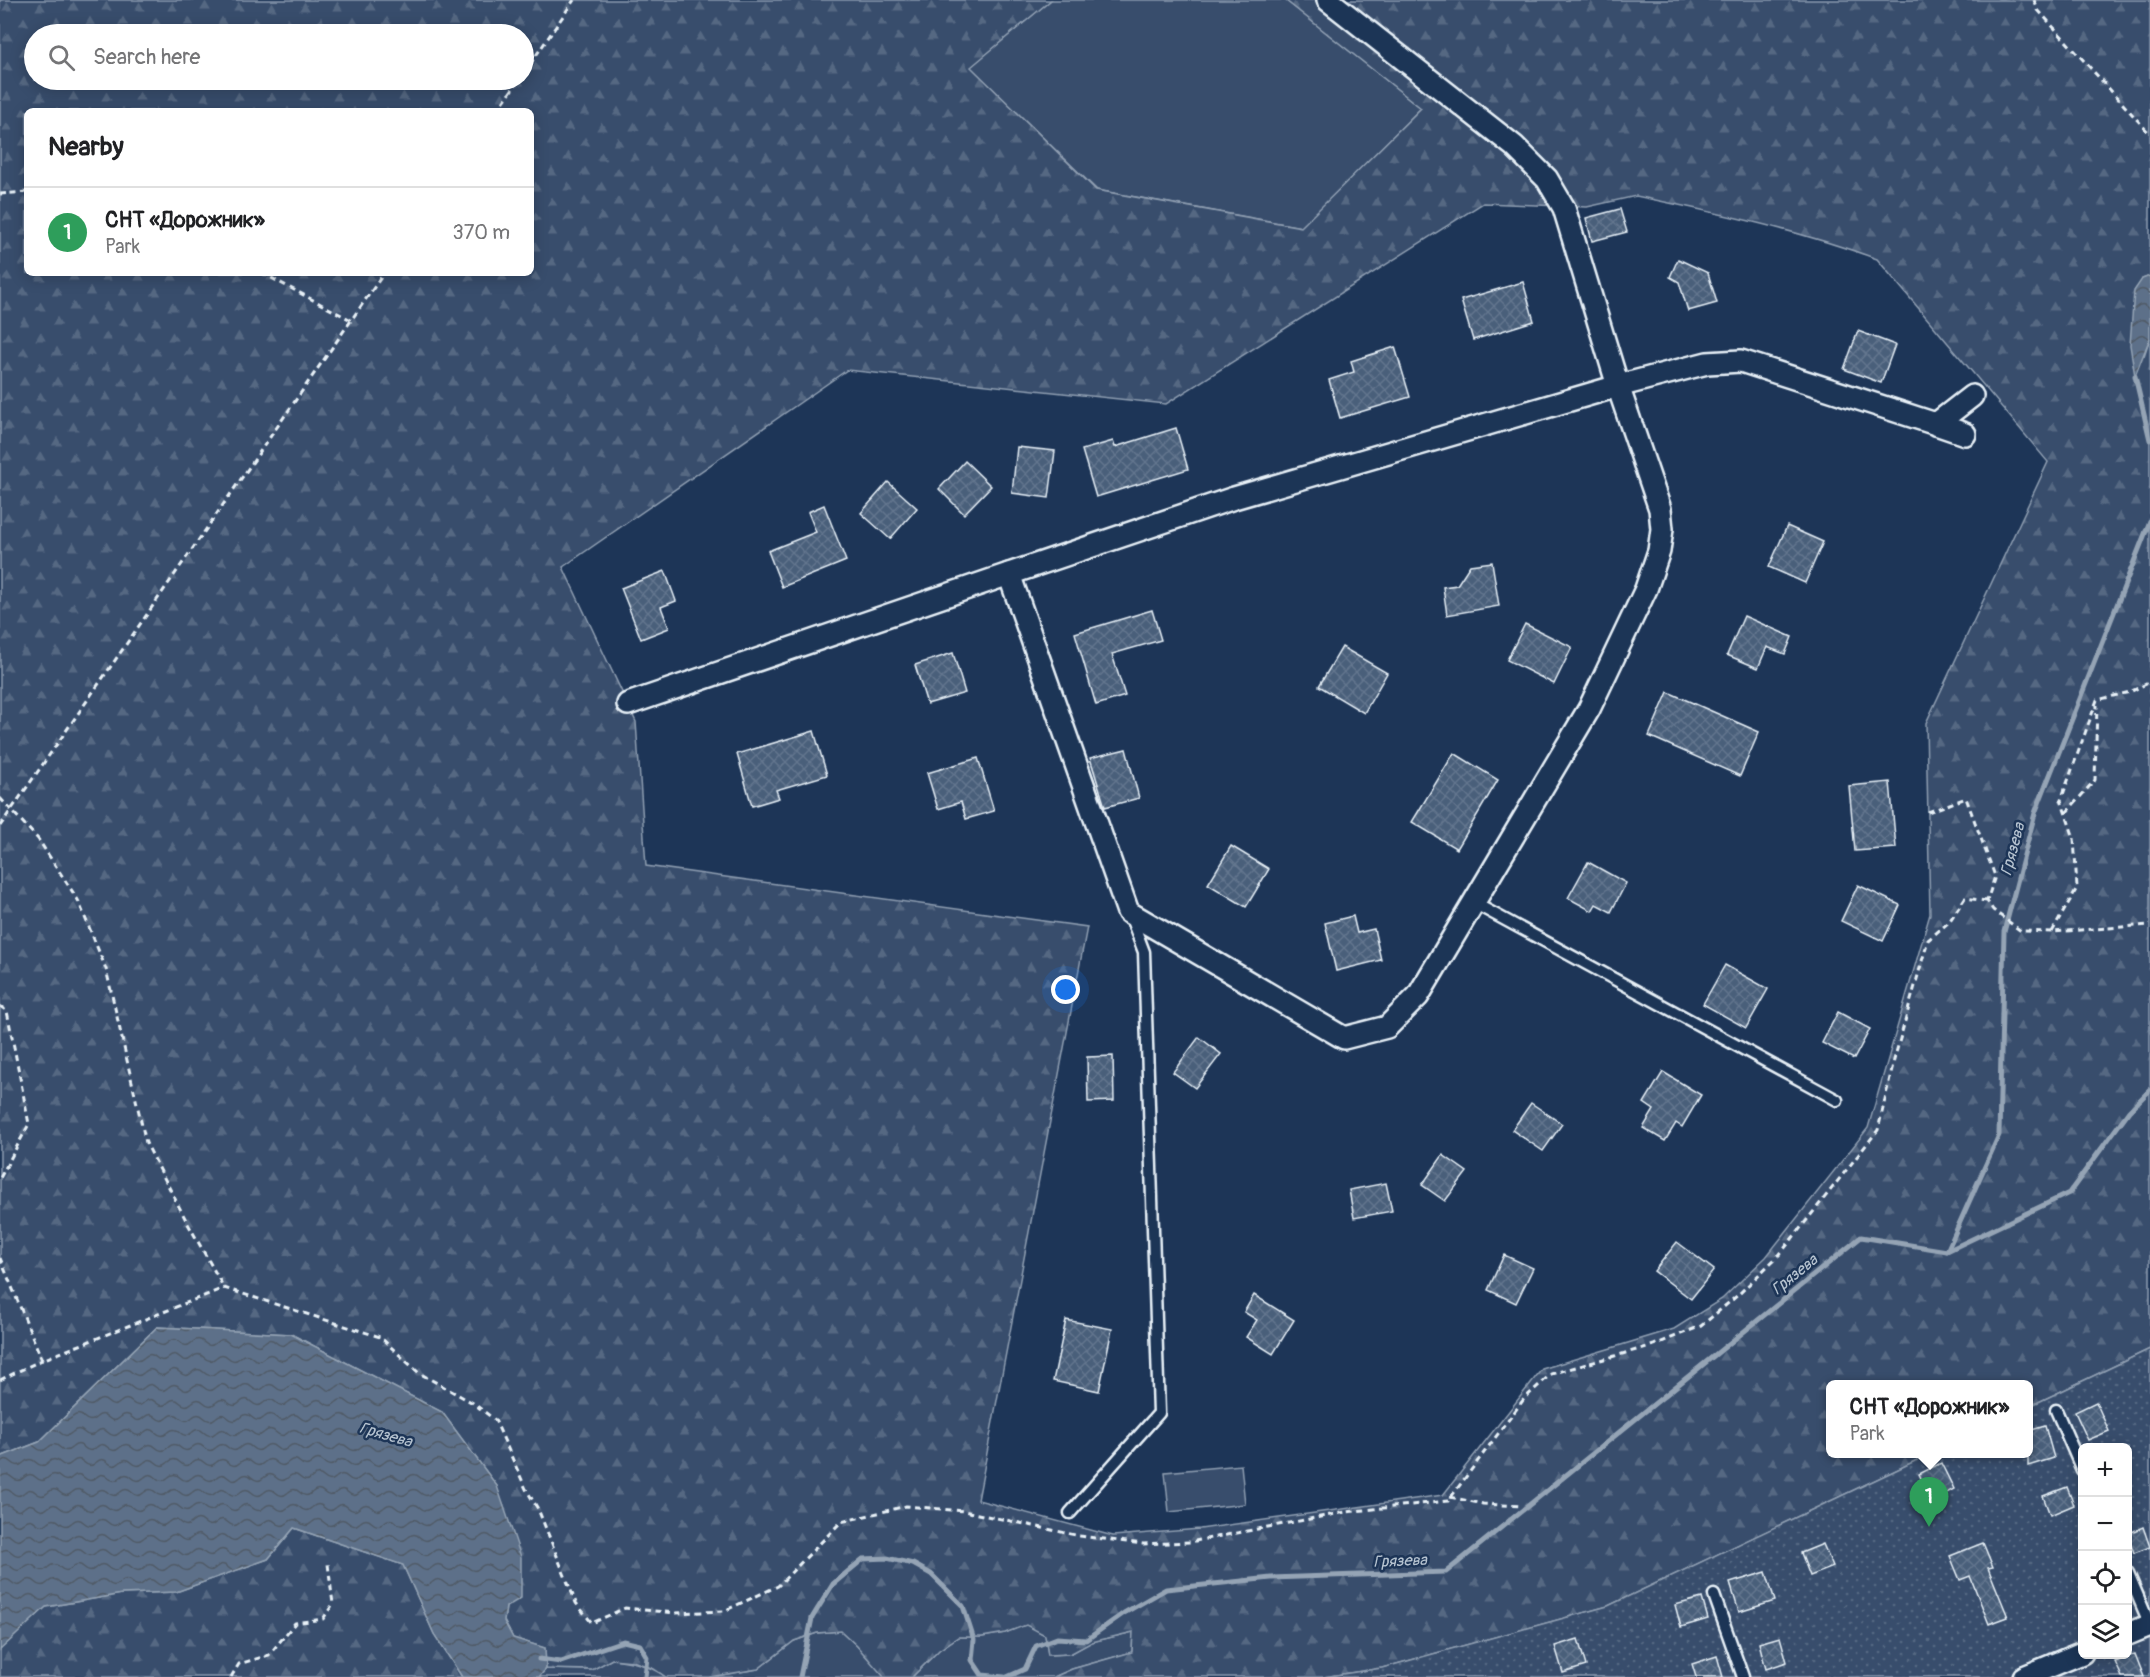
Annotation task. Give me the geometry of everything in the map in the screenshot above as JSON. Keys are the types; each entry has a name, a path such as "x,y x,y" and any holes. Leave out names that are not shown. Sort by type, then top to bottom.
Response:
{"street":[{"path":"1009,574 1128,912 1344,1038 1387,1027 1418,996 1589,709 1646,589 1659,551 1662,529 1660,509 1618,386 1564,208 1546,179 1514,146 1328,0"},
{"path":"628,704 1234,498 1618,386 1707,363 1741,361 1965,434"},
{"path":"1935,424 1972,396"},
{"path":"2132,1632 2150,1625"},
{"path":"2024,1677 2078,1655"}],"lane":[{"path":"1474,903 1838,1100"},
{"path":"1070,1513 1159,1413 1144,952 1128,912"},
{"path":"2056,1410 2078,1461"},
{"path":"2132,1584 2150,1625"},
{"path":"1714,1595 1743,1677"}],"path":[{"path":"534,58 574,0"},
{"path":"2034,0 2038,10 2150,134"},
{"path":"499,108 512,90"},
{"path":"0,194 24,192"},
{"path":"268,276 352,320"},
{"path":"0,826 382,276"},
{"path":"2097,700 2130,692 2150,682"},
{"path":"2052,932 2077,888 2074,838 2061,800 2097,700"},
{"path":"2066,814 2095,780 2097,700"},
{"path":"0,798 38,839 78,900 106,969 146,1143 224,1288"},
{"path":"1928,812 1966,798 1995,876 1987,901 1992,910 2021,931 2052,932 2150,925"},
{"path":"0,1380 42,1360 224,1288 380,1337 419,1373 473,1403 495,1420 526,1489 538,1509 576,1603 592,1623 625,1608 675,1613 724,1611 778,1586 841,1522 906,1506 964,1511 1080,1536 1143,1544 1190,1542 1346,1512 1448,1501 1524,1399 1551,1374 1654,1345 1701,1326 1738,1295 1780,1254 1878,1130 1894,1060 1928,940 1949,922 1965,898 1987,901"},
{"path":"0,1006 7,1011 29,1124 0,1178"},
{"path":"0,1258 42,1360"},
{"path":"1450,1497 1483,1504 1521,1506"},
{"path":"231,1677 239,1664 268,1655 295,1623 323,1619 333,1604 328,1564"}],"green space":[{"path":"0,0 1051,0 971,67 1096,190 1301,227 1421,108 1285,0 2150,0 2150,276 2142,279 2144,356 2150,338 2150,1349 2033,1405 2033,1380 1826,1380 1826,1458 1922,1458 1608,1606 1382,1668 1323,1677 1054,1677 1072,1669 1132,1652 1133,1632 1092,1642 1070,1654 1048,1655 1045,1635 1026,1625 1005,1633 982,1637 958,1637 939,1650 912,1677 884,1677 841,1631 817,1633 794,1641 758,1669 709,1677 666,1677 654,1669 633,1661 612,1659 592,1670 546,1669 545,1648 513,1638 504,1621 506,1607 497,1486 442,1412 291,1334 157,1327 39,1442 0,1457","holes":["1636,196 1788,231 1877,259 2048,462 1926,723 1930,914 1868,1128 1766,1257 1722,1299 1674,1329 1542,1369 1443,1495 1200,1529 1113,1536 978,1500 1087,927 646,866 636,722 563,567 847,370 1166,404 1483,203 1587,207"]},
{"path":"1051,0 1285,0 1421,108 1302,227 1097,190 970,67"},
{"path":"2150,1349 2150,1677 1323,1677 1382,1668 1608,1606 1922,1458 2033,1458 2033,1405"},
{"path":"1241,1465 1245,1504 1169,1512 1165,1472"},
{"path":"294,1528 403,1565 434,1634 462,1677 0,1677 0,1650 3,1645 46,1607 122,1594 176,1592 268,1559"},
{"path":"1026,1624 1045,1635 1048,1655 1070,1654 1091,1642 1133,1632 1132,1652 1072,1669 1054,1677 912,1677 939,1650 958,1637 982,1637 1005,1633"},
{"path":"841,1631 885,1677 709,1677 758,1669 794,1641 817,1633"},
{"path":"612,1659 640,1664 666,1677 539,1677 546,1669 592,1670"}],"water":[{"path":"2150,276 2150,338 2135,376 2130,345 2134,291 2142,279"},
{"path":"157,1327 291,1334 442,1412 497,1486 521,1557 521,1598 506,1607 504,1621 513,1638 545,1648 546,1669 539,1677 462,1677 434,1634 403,1565 294,1528 268,1559 176,1592 122,1594 46,1607 0,1650 0,1457 39,1442"}],"building":[{"path":"1620,209 1627,232 1592,241 1586,218"},
{"path":"1678,259 1708,273 1717,303 1688,311 1679,282 1670,277"},
{"path":"1523,282 1534,321 1473,340 1461,300"},
{"path":"1858,331 1895,345 1881,383 1844,369"},
{"path":"1395,347 1410,397 1340,418 1329,380 1354,372 1351,361"},
{"path":"1176,428 1188,469 1096,497 1082,450 1113,441 1115,447"},
{"path":"1017,447 1055,451 1049,498 1012,493"},
{"path":"965,461 991,486 964,514 939,489"},
{"path":"888,482 917,508 890,539 861,513"},
{"path":"824,505 846,561 782,587 768,551 816,532 808,512"},
{"path":"1787,526 1823,542 1805,583 1769,567"},
{"path":"1492,562 1499,606 1447,615 1443,587 1457,585 1470,565"},
{"path":"665,571 676,601 661,607 669,628 641,639 621,588"},
{"path":"1152,610 1161,640 1112,654 1125,696 1096,705 1075,633"},
{"path":"1744,616 1792,637 1785,654 1767,647 1758,668 1727,655"},
{"path":"1525,624 1572,647 1554,684 1507,660"},
{"path":"1342,647 1387,673 1364,713 1319,686"},
{"path":"953,653 965,693 927,704 915,665"},
{"path":"1668,692 1759,732 1740,776 1649,736"},
{"path":"814,731 827,775 776,790 779,798 752,806 737,754"},
{"path":"1126,749 1139,798 1105,807 1090,758"},
{"path":"1454,753 1498,780 1457,849 1412,822"},
{"path":"978,758 994,811 966,819 961,802 938,809 927,773"},
{"path":"1890,782 1896,848 1855,851 1849,786"},
{"path":"1231,846 1269,869 1246,907 1208,884"},
{"path":"1588,862 1626,883 1611,912 1596,904 1592,911 1568,898"},
{"path":"1858,885 1900,905 1883,941 1841,921"},
{"path":"1353,916 1357,933 1374,929 1381,960 1336,971 1325,923"},
{"path":"1725,965 1768,989 1746,1028 1703,1004"},
{"path":"1838,1012 1870,1029 1854,1059 1822,1043"},
{"path":"1199,1037 1221,1054 1195,1088 1173,1072"},
{"path":"1113,1056 1114,1101 1088,1102 1087,1057"},
{"path":"1663,1072 1701,1095 1682,1127 1676,1123 1665,1141 1643,1128 1654,1110 1644,1103"},
{"path":"1531,1103 1562,1124 1543,1151 1512,1130"},
{"path":"1443,1155 1467,1172 1445,1201 1422,1185"},
{"path":"1386,1183 1392,1211 1354,1218 1349,1190"},
{"path":"1677,1242 1714,1270 1691,1299 1654,1271"},
{"path":"1504,1255 1533,1268 1516,1303 1488,1290"},
{"path":"1254,1295 1294,1320 1273,1354 1246,1337 1257,1320 1244,1312"},
{"path":"1066,1320 1112,1329 1099,1391 1053,1381"},
{"path":"2096,1402 2109,1431 2088,1440 2075,1412"},
{"path":"2045,1426 2054,1458 2028,1466 2028,1458 2033,1458 2033,1430"},
{"path":"1941,1463 1954,1489 1932,1501 1919,1474"},
{"path":"2067,1487 2074,1505 2050,1515 2043,1496"},
{"path":"2143,1527 2150,1547 2134,1553 2132,1532"},
{"path":"1983,1543 1993,1567 1988,1568 2008,1617 1989,1624 1970,1576 1960,1580 1950,1556"},
{"path":"1823,1544 1833,1567 1810,1576 1801,1553"},
{"path":"1766,1572 1775,1601 1739,1612 1730,1583"},
{"path":"1702,1598 1708,1619 1681,1627 1675,1605"},
{"path":"1780,1637 1787,1662 1766,1669 1759,1643"},
{"path":"1578,1639 1586,1666 1563,1673 1555,1646"},
{"path":"2135,1654 2144,1677 2122,1677 2115,1662 2132,1659 2132,1655"},
{"path":"1717,1656 1723,1677 1696,1677 1692,1664"}],"waterway":[{"path":"2135,376 2150,440"},
{"name":"Грязева","path":"1007,1677 1025,1669 1036,1646 1057,1638 1086,1640 1124,1613 1166,1589 1271,1578 1446,1572 1861,1237 1947,1251 1999,1135 2004,932 2035,813 2150,521"},
{"path":"1947,1251 2069,1193 2129,1111 2150,1090"},
{"name":"Грязева","path":"800,1677 812,1618 833,1584 863,1559 887,1558 913,1564 931,1574 963,1606 974,1640 972,1660 982,1675 1004,1677"},
{"name":"Грязева","path":"539,1659 561,1662 623,1641 640,1645 647,1657 645,1677"}],"place":[{"name":"СНТ «Дорожник»","path":"1929,1527"}]}
